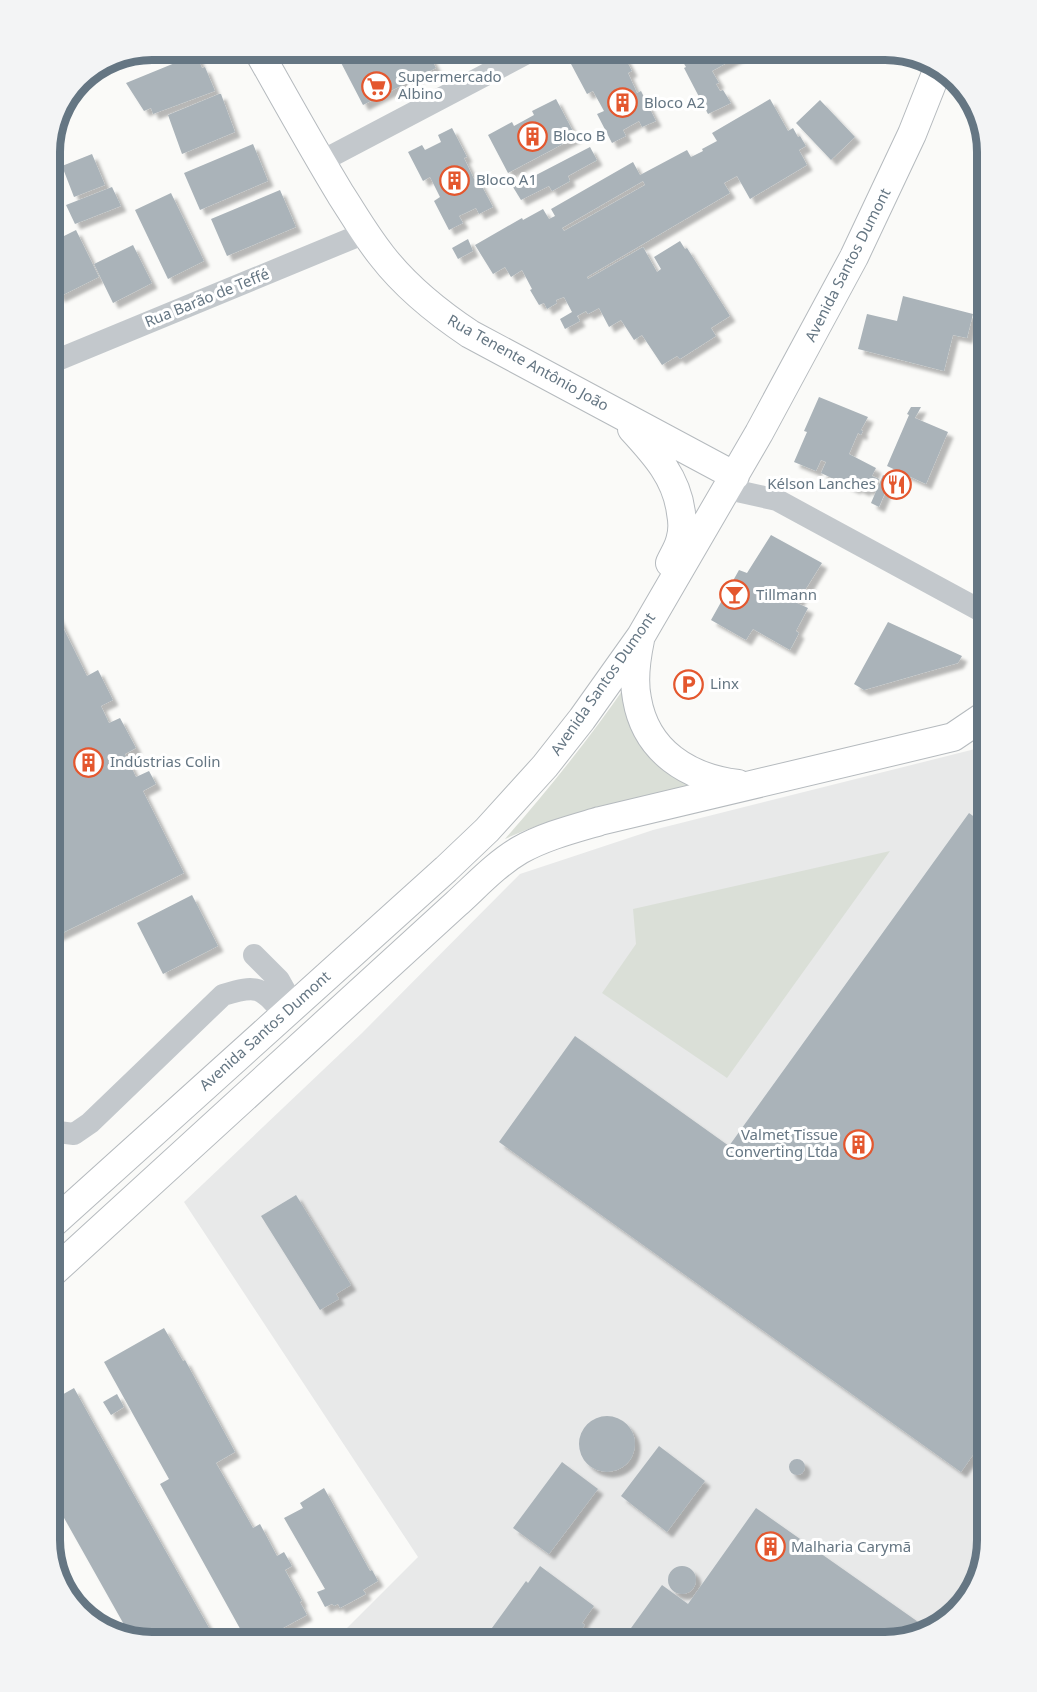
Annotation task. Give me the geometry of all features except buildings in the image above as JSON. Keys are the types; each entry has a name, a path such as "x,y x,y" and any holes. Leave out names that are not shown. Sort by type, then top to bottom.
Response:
{"main road":[{"name":"Rua Tenente Antônio João","path":"263,60 320,162 365,233 404,280 446,318 470,334 619,414 732,482"},
{"name":"Avenida Santos Dumont","path":"60,1217 487,830 538,774 582,719 641,636 732,482 812,337 854,257 912,134 936,75"},
{"path":"582,719 602,674 669,564 680,541 683,528 678,492 672,480 657,456 619,414"},
{"path":"641,636 636,660 637,699 652,738 682,767 700,776 749,786"},
{"path":"953,737 977,721"},
{"path":"60,1266 494,869 520,850 546,838 590,824 953,737 977,734"}],"street":[{"path":"320,162 514,60"},
{"name":"Rua Barão de Teffé","path":"60,359 365,233"},
{"name":"Rua Tenente Antônio João","path":"732,482 777,500 977,609"},
{"path":"254,955 279,980 288,1010"},
{"path":"60,1132 74,1134 90,1123 223,995 246,988 265,992 288,1010"}],"shaded area":[{"path":"627,684 691,785 573,814 505,839 568,764"},
{"path":"977,749 977,1540 975,1558 968,1581 954,1601 936,1617 909,1629 885,1632 343,1632 418,1557 184,1202 362,1033 520,874 653,830"},
{"path":"890,851 727,1078 602,993 636,944 633,909"}],"place":[{"name":"Supermercado Albino","path":"377,86"},
{"name":"Bloco A2","path":"623,103"},
{"name":"Bloco B","path":"532,136"},
{"name":"Bloco A1","path":"455,180"},
{"name":"Kélson Lanches","path":"897,484"},
{"name":"Tillmann","path":"735,595"},
{"name":"Linx","path":"689,684"},
{"name":"Indústrias Colin","path":"89,762"},
{"name":"Valmet Tissue Converting Ltda","path":"859,1144"},
{"name":"Malharia Carymã","path":"770,1547"}]}
